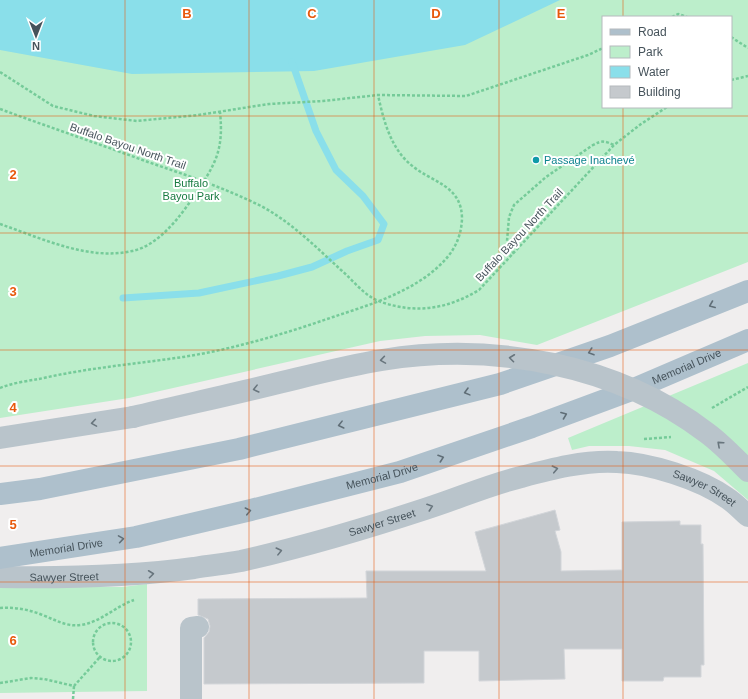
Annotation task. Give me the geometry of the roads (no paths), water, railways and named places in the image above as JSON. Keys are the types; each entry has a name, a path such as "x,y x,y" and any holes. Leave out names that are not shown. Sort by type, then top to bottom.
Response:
{"main road":[{"path":"0,494 40,489 239,449 500,384 610,346 748,290"},
{"name":"Memorial Drive","path":"0,558 136,537 251,510 400,472 532,427 628,391 748,340"},
{"path":"0,489 40,489"}],"street":[{"path":"0,438 133,417 383,360 426,355 510,357 553,364 604,378 648,397 708,433 748,471"},
{"name":"Sawyer Street","path":"0,577 61,578 147,574 239,561 319,541 425,509 520,477 558,468 599,462 626,463 664,470 710,488 728,498 748,516"},
{"path":"192,699 190,628 198,627"}],"water":[{"path":"0,0 560,0 465,45 314,71 132,74 0,50"}],"waterway":[{"path":"123,298 199,293 278,276 312,267 347,251 378,240 384,224 363,196 336,170 316,131 292,62"}],"place":[{"name":"Passage Inachevé","path":"536,160"}],"park label":[{"name":"Buffalo Bayou Park","path":"191,189"}]}
